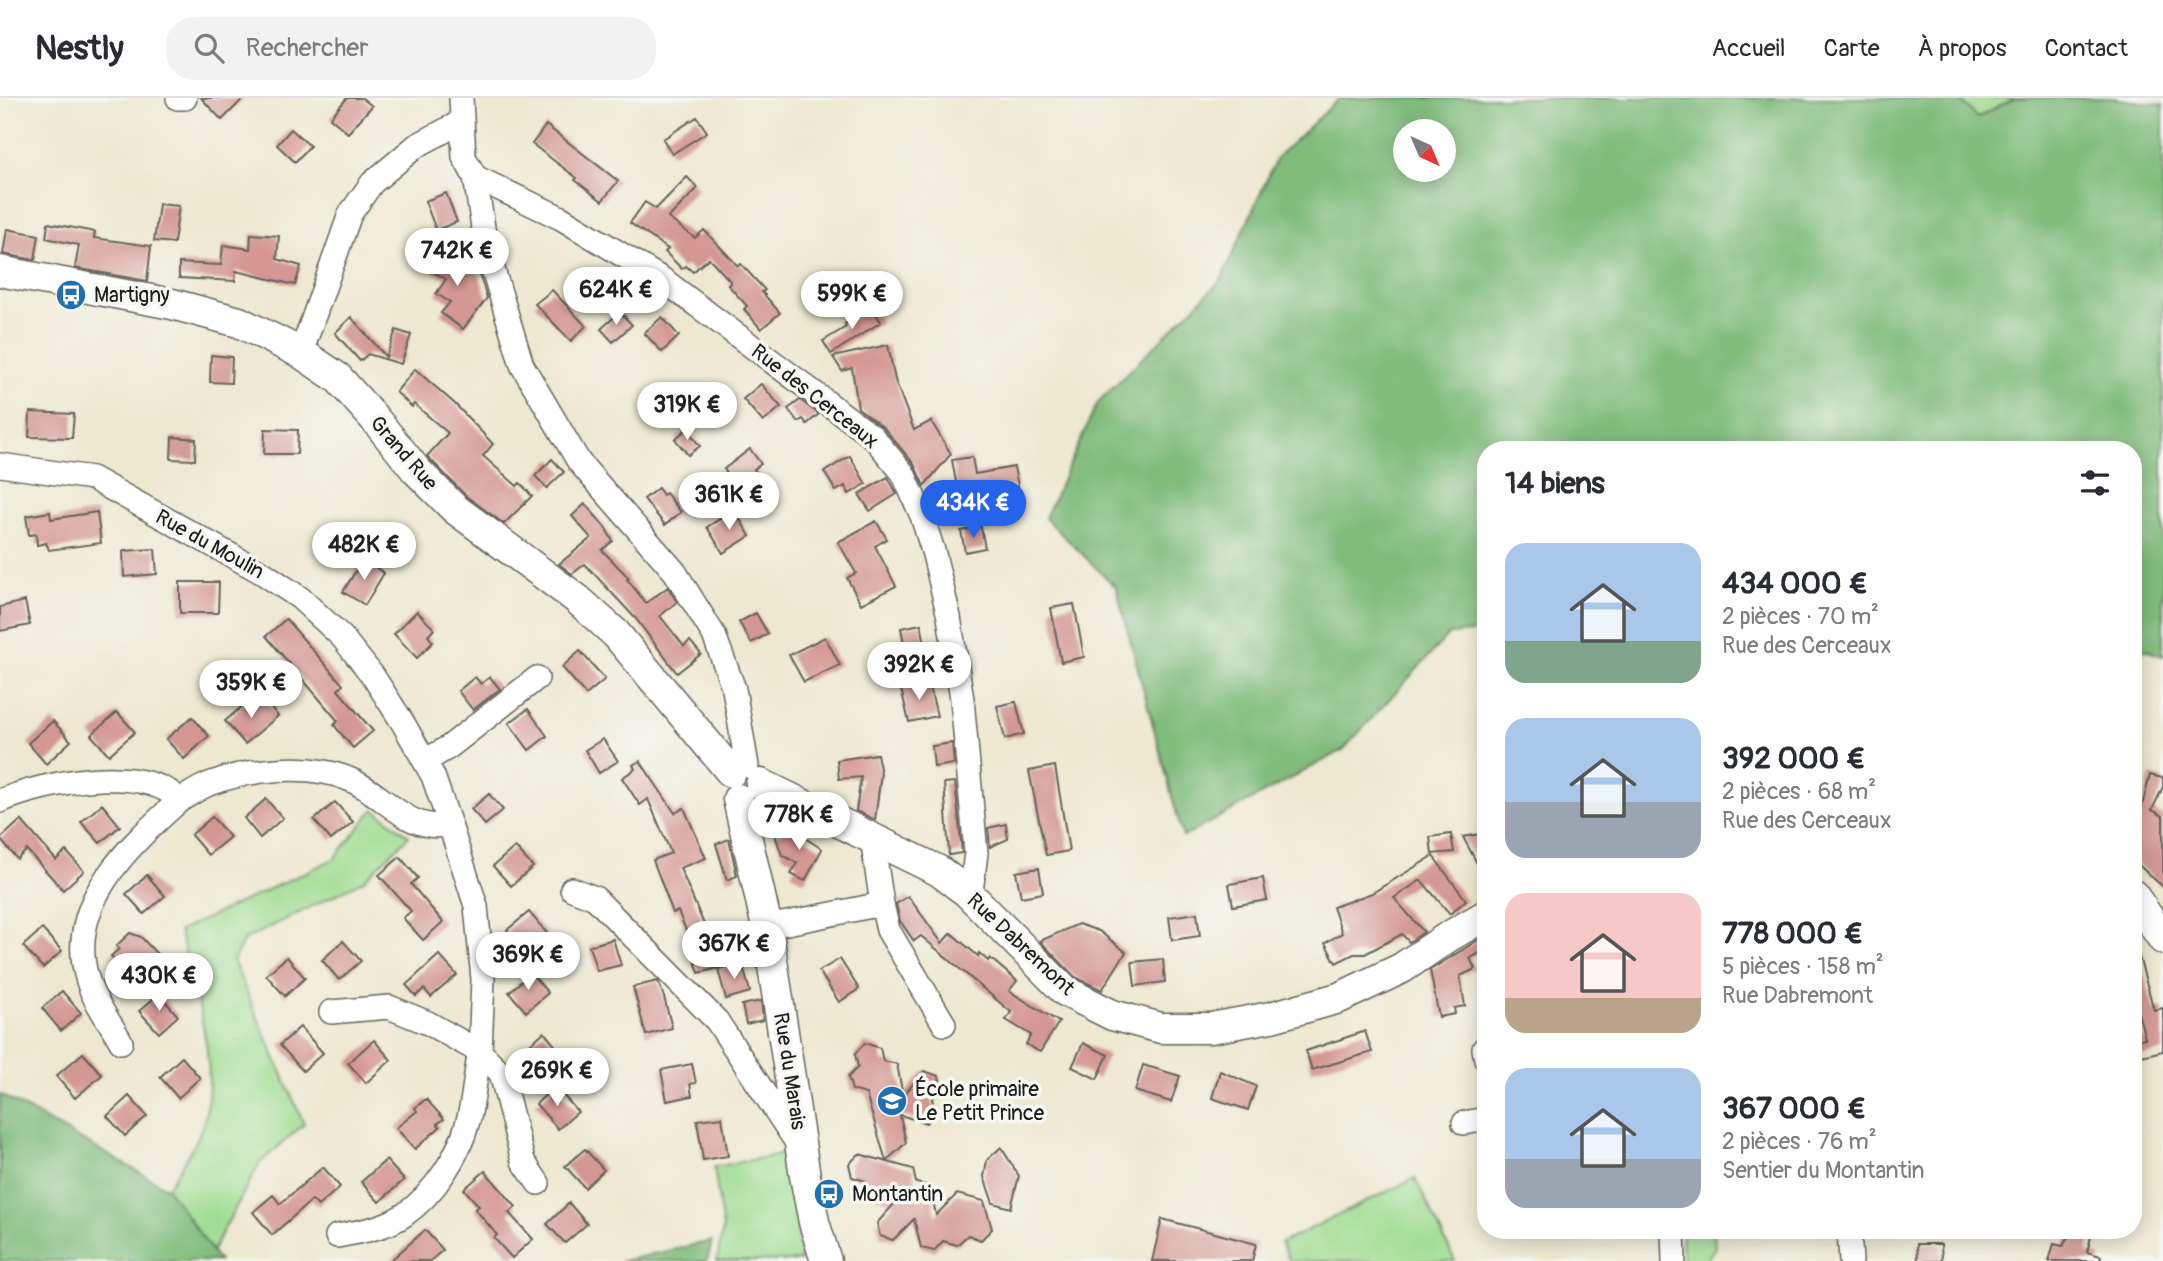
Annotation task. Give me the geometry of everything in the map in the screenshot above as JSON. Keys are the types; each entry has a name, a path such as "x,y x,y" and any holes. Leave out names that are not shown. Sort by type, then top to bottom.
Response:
{"street":[{"path":"178,98 185,98"},
{"path":"461,98 464,157 475,177 486,246 522,365 579,462 674,572 714,635 734,689 745,780"},
{"path":"301,353 351,214 372,183 416,146 461,121"},
{"name":"Rue des Cerceaux","path":"475,177 561,218 662,279 873,437 902,473 922,516 934,554 949,617 962,699 976,853 972,884 967,892"},
{"name":"Grand Rue","path":"0,271 172,304 239,322 301,353 338,378 416,470 455,509 578,599 616,634 745,780"},
{"name":"Rue du Moulin","path":"0,465 92,478 264,572 300,598 342,637 373,676 425,761 450,825 475,906 483,979 480,1052 468,1120 457,1151 443,1174 424,1197 403,1216 372,1229 337,1236"},
{"path":"425,761 449,747 537,678"},
{"path":"121,1042 88,982 83,957 85,925 94,897 112,868 142,834 180,800 208,784 258,772 290,769 326,773 351,780 405,817 426,826 450,825"},
{"path":"0,801 34,788 72,781 109,779 150,783 170,790 180,800"},
{"name":"Rue Dabremont","path":"745,780 939,871 967,892 1065,991 1112,1015 1161,1028 1211,1028 1271,1017 1339,998 1402,968 1477,920"},
{"name":"Rue du Marais","path":"745,780 814,1222 826,1261"},
{"path":"872,838 888,930 944,1024"},
{"path":"572,890 595,898 717,1021 793,1137 801,1141"},
{"path":"768,927 882,904"},
{"path":"2142,908 2163,939"},
{"path":"331,1012 389,1007 428,1023 480,1052 501,1073 523,1161 538,1183"},
{"path":"1673,1239 1674,1261"},
{"path":"1849,1239 1850,1261"}],"green space":[{"path":"1340,98 1959,98 1977,118 2016,98 2112,98 2163,105 2163,656 2142,649 2142,441 1477,441 1477,632 1449,634 1343,750 1183,837 1116,587 1045,518 1098,402 1221,280 1277,157"},
{"path":"1959,98 2016,98 1976,118"},
{"path":"374,809 409,836 363,881 244,940 233,961 304,1124 260,1163 212,1251 167,1188 200,1132 207,1110 209,1085 208,1059 199,1004 179,931 334,859"},
{"path":"0,1094 167,1188 219,1261 0,1261"},
{"path":"788,1153 801,1261 717,1261 723,1228 714,1167"},
{"path":"1415,1178 1455,1261 1290,1261 1281,1243"},
{"path":"1682,1239 1714,1239 1715,1248 1705,1261 1683,1261"},
{"path":"712,1241 707,1261 621,1261"}],"building":[{"path":"201,98 244,98 222,120"},
{"path":"347,98 362,98 372,106 348,133 330,118"},
{"path":"697,117 707,132 672,154 663,139"},
{"path":"546,125 618,181 602,201 532,144"},
{"path":"291,129 310,146 295,162 277,145"},
{"path":"687,177 698,188 668,218 695,238 704,230 765,290 762,292 780,313 761,329 744,309 747,306 728,285 731,282 709,258 693,272 686,266 682,269 665,252 668,249 630,223 645,202 656,209"},
{"path":"446,193 457,222 436,230 425,201"},
{"path":"159,204 179,206 174,243 154,241"},
{"path":"48,223 95,232 94,238 151,246 147,281 75,268 79,245 46,238"},
{"path":"7,229 39,235 35,260 3,254"},
{"path":"251,234 279,236 277,259 301,266 295,285 236,271 235,281 179,278 179,263 221,265 223,245 250,249"},
{"path":"430,248 479,273 487,298 463,329 441,313 450,302 436,294 446,279 421,265"},
{"path":"552,290 586,326 571,341 535,304"},
{"path":"872,308 881,322 831,354 823,341"},
{"path":"620,312 632,325 613,342 601,329"},
{"path":"351,317 386,357 396,330 411,335 401,364 368,354 360,361 335,333"},
{"path":"662,317 679,336 662,352 644,333"},
{"path":"888,345 895,380 914,430 931,421 951,454 924,486 914,464 884,428 858,408 852,368 842,371 833,357"},
{"path":"211,355 232,357 231,383 210,382"},
{"path":"415,369 455,404 493,444 483,456 517,486 520,483 532,496 504,524 466,496 427,456 448,433 396,392"},
{"path":"761,384 781,407 763,422 743,399"},
{"path":"800,400 819,414 807,424 803,419 798,422 788,409"},
{"path":"30,412 74,414 72,438 29,437"},
{"path":"265,429 298,430 297,454 264,454"},
{"path":"687,429 700,446 688,455 675,439"},
{"path":"172,437 196,439 195,460 171,459"},
{"path":"750,449 761,464 754,469 759,476 739,490 724,469"},
{"path":"850,456 866,484 849,494 845,486 836,491 824,472"},
{"path":"972,457 975,474 1014,467 1018,486 959,498 952,460"},
{"path":"552,459 564,472 547,488 535,476"},
{"path":"888,477 897,494 870,511 859,494"},
{"path":"658,488 663,495 666,493 681,512 665,525 644,499"},
{"path":"585,504 613,541 602,550 629,578 627,579 646,603 668,587 677,602 660,616 684,646 690,641 701,654 677,673 636,619 585,564 572,574 559,564 591,538 572,516"},
{"path":"734,510 750,536 723,553 707,527"},
{"path":"50,512 51,519 97,512 101,543 49,550 46,543 37,545 36,534 29,535 26,516"},
{"path":"876,521 887,539 875,546 896,586 861,604 847,578 856,573 838,542"},
{"path":"981,527 985,548 965,552 961,531"},
{"path":"155,549 157,574 124,577 123,551"},
{"path":"363,559 384,573 365,605 343,592"},
{"path":"180,582 219,582 218,613 180,613"},
{"path":"25,601 30,625 0,631 0,607"},
{"path":"1074,604 1084,657 1061,662 1051,608"},
{"path":"417,611 434,629 428,636 433,642 417,658 394,634"},
{"path":"756,613 768,634 751,643 739,622"},
{"path":"286,619 343,685 338,690 373,731 353,748 334,725 338,721 266,636"},
{"path":"921,624 927,654 907,658 901,628"},
{"path":"825,637 840,665 804,682 789,655"},
{"path":"580,651 605,679 586,695 562,667"},
{"path":"475,677 481,684 490,677 500,689 473,710 458,691"},
{"path":"929,683 937,716 909,722 901,689"},
{"path":"263,698 278,716 245,744 225,721 247,702 252,708"},
{"path":"1016,702 1024,734 1005,739 997,706"},
{"path":"528,709 547,736 529,750 509,723"},
{"path":"117,712 135,732 109,755 91,735"},
{"path":"192,717 209,736 184,759 166,739"},
{"path":"53,721 71,741 46,764 28,743"},
{"path":"603,739 618,761 599,773 585,750"},
{"path":"952,743 954,764 934,767 932,746"},
{"path":"877,754 881,773 875,820 856,811 861,777 839,779 837,760"},
{"path":"640,761 675,813 684,808 706,858 680,868 722,967 699,973 694,958 697,957 678,911 673,913 653,860 671,853 648,799 640,805 622,778 635,769 633,765"},
{"path":"1055,766 1069,851 1046,855 1029,771"},
{"path":"2150,775 2163,778 2163,787 2152,810 2163,816 2163,887 2142,868 2142,806"},
{"path":"955,782 962,853 949,855 944,783"},
{"path":"489,794 503,810 485,825 471,809"},
{"path":"266,799 283,818 260,838 244,818"},
{"path":"335,802 353,822 331,840 314,820"},
{"path":"102,804 120,826 100,843 81,822"},
{"path":"212,817 230,837 208,855 191,835"},
{"path":"21,820 56,860 66,851 84,871 63,890 27,850 17,859 0,839"},
{"path":"1006,824 1008,839 990,847 988,828"},
{"path":"793,830 822,849 805,881 791,874 797,863 782,855 775,835"},
{"path":"1451,834 1454,852 1432,854 1430,837"},
{"path":"1477,835 1477,863 1463,837"},
{"path":"729,839 737,876 727,880 716,844"},
{"path":"515,847 533,867 511,886 493,866"},
{"path":"1433,856 1466,900 1450,914 1421,880 1394,898 1424,932 1409,942 1402,934 1365,954 1354,954 1336,963 1325,943 1342,933 1333,907 1372,893"},
{"path":"400,857 418,878 411,884 443,922 423,940 403,918 411,911 379,875"},
{"path":"1039,868 1043,893 1021,897 1016,872"},
{"path":"147,875 165,896 144,914 126,894"},
{"path":"1263,878 1267,900 1233,906 1229,884"},
{"path":"908,896 942,943 951,933 978,956 979,953 988,961 990,958 1017,981 1009,991 1059,1022 1040,1052 1026,1044 1031,1035 1006,1020 1011,1012 921,936 914,941 900,921 896,904"},
{"path":"529,912 547,933 525,951 507,930"},
{"path":"1197,913 1200,936 1172,940 1169,917"},
{"path":"1078,924 1099,931 1126,952 1102,990 1075,977 1040,941"},
{"path":"42,929 62,951 43,968 23,946"},
{"path":"130,933 141,937 157,954 131,978 111,956 119,949 116,946"},
{"path":"613,939 621,965 597,971 589,946"},
{"path":"343,941 361,961 339,980 322,960"},
{"path":"1477,941 1477,954 1470,958 1475,969 1460,976 1465,1006 1454,1008 1455,1014 1439,1017 1430,970"},
{"path":"439,955 457,975 431,997 424,989 416,996 406,985"},
{"path":"287,957 305,978 285,996 266,975"},
{"path":"840,959 859,989 839,1002 819,971"},
{"path":"1163,959 1165,982 1135,986 1132,962"},
{"path":"742,963 750,992 726,999 718,969"},
{"path":"2142,967 2154,1010 2163,1008 2163,1051 2142,1056 2142,1039 2145,1038 2142,1027"},
{"path":"531,973 548,993 526,1012 509,992"},
{"path":"658,981 672,1028 646,1035 633,987"},
{"path":"62,991 81,1013 61,1031 42,1008"},
{"path":"159,994 178,1016 159,1033 139,1011"},
{"path":"761,1001 763,1020 746,1024 742,1005"},
{"path":"300,1027 323,1053 303,1071 280,1045"},
{"path":"1365,1031 1372,1052 1312,1070 1306,1051"},
{"path":"544,1032 561,1053 540,1072 522,1051"},
{"path":"374,1040 391,1060 366,1083 348,1063"},
{"path":"865,1043 880,1048 883,1061 897,1064 903,1096 924,1071 939,1076 942,1090 932,1099 936,1113 926,1123 900,1115 906,1143 886,1161 866,1094 852,1090 848,1077 858,1067 855,1054"},
{"path":"1083,1043 1108,1055 1097,1079 1072,1067"},
{"path":"83,1053 102,1075 75,1098 56,1076"},
{"path":"182,1057 200,1078 178,1098 160,1077"},
{"path":"692,1064 696,1083 690,1084 692,1096 667,1101 661,1070"},
{"path":"1143,1065 1180,1076 1171,1102 1135,1091"},
{"path":"1220,1071 1256,1086 1248,1110 1212,1098"},
{"path":"555,1086 578,1112 558,1129 536,1104"},
{"path":"129,1096 147,1116 125,1136 107,1116"},
{"path":"426,1099 444,1119 437,1124 440,1127 415,1149 396,1128 417,1111 415,1108"},
{"path":"722,1117 728,1156 703,1160 697,1120"},
{"path":"1001,1147 1019,1176 1011,1208 993,1203 984,1177 987,1160"},
{"path":"585,1149 604,1170 585,1188 565,1166"},
{"path":"859,1154 913,1169 916,1183 930,1186 936,1215 957,1194 984,1201 992,1229 981,1240 968,1235 957,1245 943,1241 934,1251 921,1248 914,1219 893,1240 880,1236 877,1223 895,1203 869,1195 866,1181 852,1177 849,1164"},
{"path":"386,1160 404,1180 379,1202 361,1182"},
{"path":"323,1167 340,1187 318,1206 312,1200 272,1235 253,1212 273,1195 280,1204"},
{"path":"485,1171 516,1207 509,1213 533,1239 512,1258 494,1238 497,1235 475,1209 479,1206 464,1189"},
{"path":"569,1203 587,1224 565,1243 547,1224"},
{"path":"1162,1219 1256,1244 1252,1261 1152,1261"},
{"path":"425,1230 443,1250 430,1261 390,1261"},
{"path":"2066,1239 2090,1239 2087,1252 2101,1256 2100,1261 2049,1261 2054,1244 2063,1246"},
{"path":"1917,1244 1941,1244 1942,1261 1918,1261"}],"place":[{"name":"Martigny","path":"71,295"},
{"name":"École primaire Le Petit Prince","path":"892,1101"},
{"name":"Montantin","path":"829,1194"}]}
